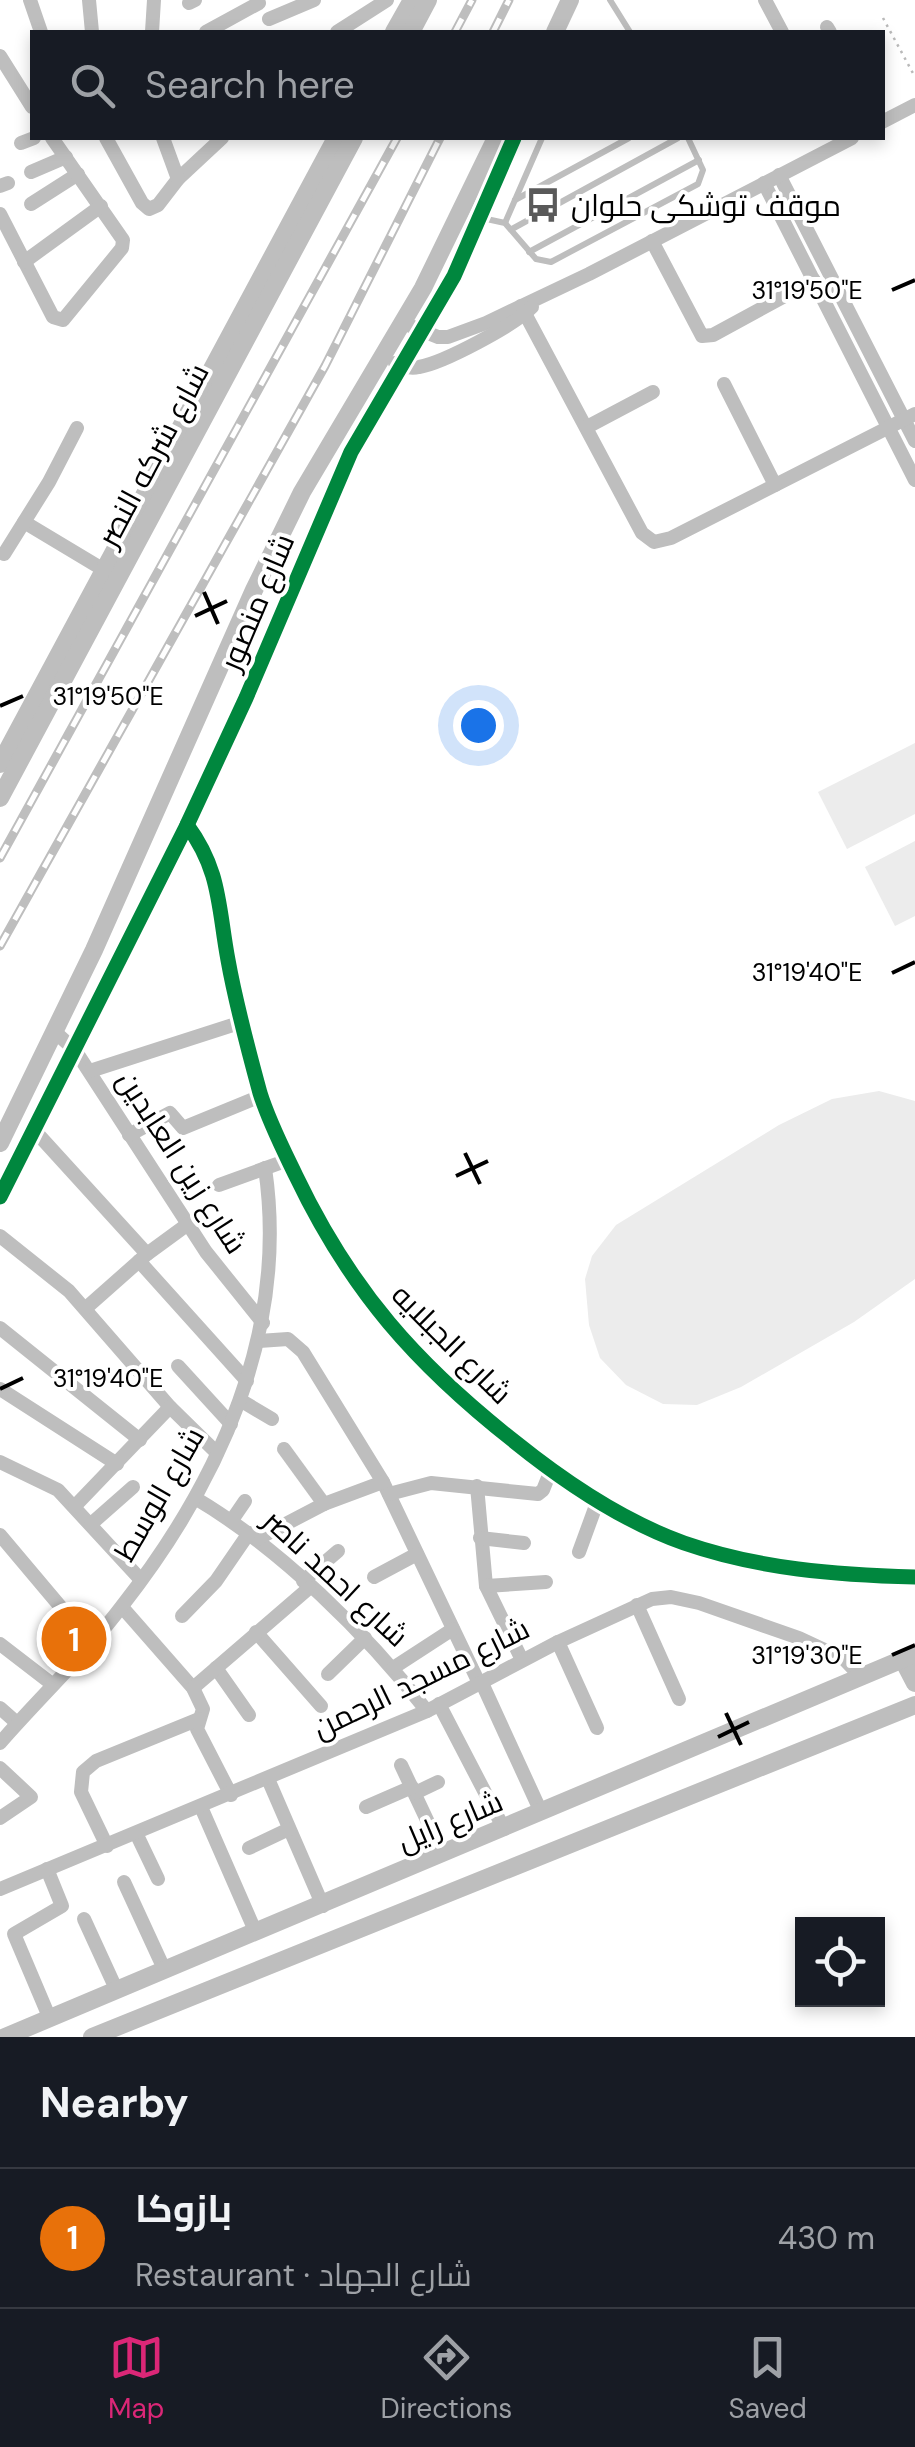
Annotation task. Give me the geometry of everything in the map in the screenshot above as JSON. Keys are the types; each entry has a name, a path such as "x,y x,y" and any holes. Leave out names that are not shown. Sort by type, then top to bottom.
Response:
{"street":[{"path":"30,0 40,30"},
{"path":"88,0 92,30"},
{"path":"152,30 154,0"},
{"path":"209,30 258,2 273,26 314,0"},
{"path":"339,30 387,0"},
{"path":"406,12 428,0"},
{"path":"556,30 570,0"},
{"path":"765,0 781,30"},
{"path":"0,56 30,104"},
{"path":"885,120 915,105"},
{"path":"0,214 54,317 60,321 67,317 122,248 122,235 57,140"},
{"path":"107,140 149,209 158,205 178,179 220,140"},
{"path":"164,140 178,179"},
{"name":"شارع شركه النصر","path":"1,759 335,140"},
{"name":"شارع شركه النصر","path":"0,798 353,140"},
{"name":"شارع منصور","path":"0,1143 55,1032 302,492 423,288 495,140"},
{"name":"شارع منصور","path":"0,1197 187,825 351,452 454,276 513,140"},
{"path":"381,356 414,368 431,364 501,330 540,299 843,140"},
{"path":"32,172 66,158"},
{"path":"31,204 78,174"},
{"path":"779,175 909,417 915,441"},
{"path":"764,183 915,480"},
{"path":"24,262 101,206"},
{"path":"652,241 702,336 713,335 814,280"},
{"path":"403,322 422,333 448,337 524,310"},
{"path":"524,310 649,541 671,538 909,417"},
{"path":"724,384 775,486"},
{"path":"588,427 653,392"},
{"path":"4,554 77,428"},
{"path":"24,522 104,570"},
{"path":"214,684 246,698"},
{"name":"شارع الجبلايه","path":"187,825 205,848 215,875 242,1022 261,1096 324,1230 378,1314 444,1382 551,1470 598,1500 668,1536 729,1556 808,1572 915,1577"},
{"path":"90,1071 242,1022"},
{"name":"شارع زين العابدين","path":"55,1032 75,1050 188,1224 263,1323"},
{"path":"130,1135 170,1113 183,1128 261,1096"},
{"path":"34,1131 246,1381"},
{"path":"219,1185 288,1160"},
{"name":"شارع الوسط","path":"0,1744 122,1607 195,1498 231,1424 263,1323 270,1231 265,1168"},
{"path":"86,1308 188,1224"},
{"path":"0,1236 86,1308 170,1407 216,1454"},
{"path":"0,1328 140,1440"},
{"path":"260,1341 288,1340 299,1347 386,1488 541,1812"},
{"path":"178,1366 231,1424"},
{"path":"0,1389 117,1464"},
{"path":"240,1400 272,1419"},
{"path":"75,1506 170,1407"},
{"path":"284,1449 324,1504"},
{"path":"0,1462 20,1474 41,1479 75,1506 141,1580"},
{"path":"182,1616 253,1536 324,1504 386,1488 431,1483 538,1494 551,1470"},
{"path":"92,1524 134,1486"},
{"path":"477,1486 486,1586 522,1660"},
{"name":"شارع احمد ناصر","path":"195,1498 253,1536 433,1708 504,1829"},
{"path":"232,1520 245,1500"},
{"path":"579,1552 598,1500"},
{"path":"0,1535 91,1643"},
{"path":"480,1538 524,1543"},
{"path":"192,1688 338,1551"},
{"path":"374,1577 418,1554"},
{"path":"486,1586 546,1582"},
{"name":"شارع مسجد الرحمن","path":"0,1889 433,1708 558,1642 661,1597 700,1603 832,1651 862,1678"},
{"path":"637,1605 680,1699"},
{"path":"122,1607 192,1688 204,1709 197,1729 231,1795"},
{"path":"392,1668 453,1629"},
{"path":"256,1632 321,1706"},
{"path":"328,1674 364,1638"},
{"path":"558,1642 597,1728"},
{"path":"0,1644 52,1684"},
{"path":"909,1657 915,1683"},
{"name":"شارع رايل","path":"5,2037 909,1657"},
{"path":"216,1668 250,1715"},
{"path":"92,2037 915,1705"},
{"path":"0,1708 17,1723"},
{"path":"107,1846 81,1792 83,1772 96,1761 199,1719"},
{"path":"401,1765 443,1854"},
{"path":"0,1768 32,1797 0,1818"},
{"path":"268,1779 323,1906"},
{"path":"366,1807 438,1782"},
{"path":"202,1806 256,1933"},
{"path":"249,1848 290,1829"},
{"path":"136,1833 158,1878"},
{"path":"410,1868 423,1902"},
{"path":"47,1869 62,1906 14,1934 50,2019"},
{"path":"124,1882 165,1971"},
{"path":"84,1919 117,1991"},
{"path":"0,2026 5,2037"}],"lane":[{"path":"610,0 629,30"},
{"path":"508,226 541,140"},
{"path":"515,200 625,140"},
{"path":"508,226 674,140"},
{"path":"481,218 508,226 536,259 550,262 691,188 702,178 703,170 689,140"},
{"path":"529,252 699,160"}],"path":[{"path":"883,18 915,77"}],"shaded area":[{"path":"915,743 915,814 847,849 818,792"},
{"path":"915,841 915,916 895,926 865,867"},
{"path":"879,1091 915,1101 915,1279 854,1322 741,1387 697,1405 663,1404 626,1385 600,1358 589,1325 585,1279 592,1256 616,1225 779,1125 832,1099"}],"railway":[{"path":"456,30 472,0"},
{"path":"494,30 509,0"},
{"path":"0,858 396,140"},
{"path":"0,946 325,366 439,140"}],"cycle path":[{"path":"0,1197 187,825 351,452 454,276 513,140"},
{"path":"187,825 206,858 217,890 238,1010 272,1125 340,1255 363,1290 417,1354 479,1413 554,1472 595,1500 661,1534 712,1552 769,1565 915,1577"}],"place":[{"name":"موقف توشكى حلوان","path":"543,205"},
{"name":"بازوكا","path":"74,1639"}]}
